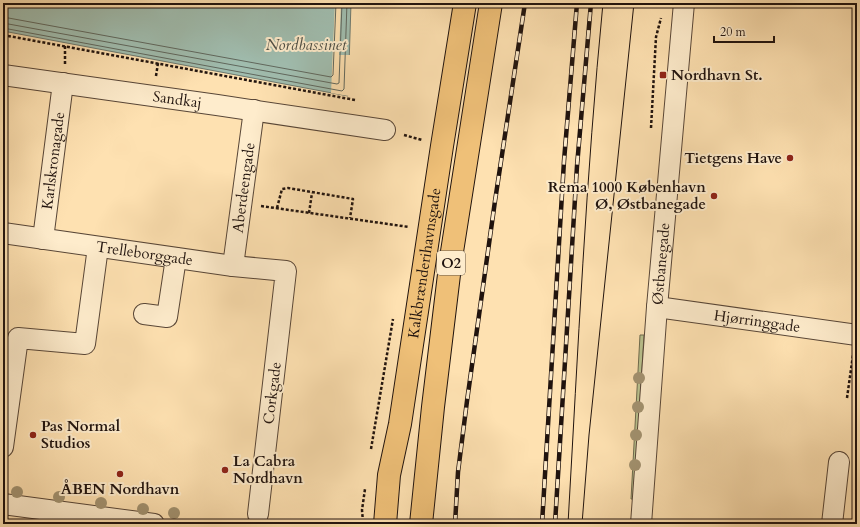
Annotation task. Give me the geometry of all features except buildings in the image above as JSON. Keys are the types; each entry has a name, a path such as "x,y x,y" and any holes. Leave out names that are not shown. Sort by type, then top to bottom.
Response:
{"main road":[{"name":"Kalkbrænderihavnsgade","path":"385,524 389,475 400,424 465,3"},
{"name":"Kalkbrænderihavnsgade","path":"421,524 451,258 491,3"}],"street":[{"name":"Østbanegade","path":"641,524 657,307 684,3"},
{"name":"Sandkaj","path":"3,75 64,76 254,110 385,130"},
{"name":"Karlskronagade","path":"43,239 64,76"},
{"name":"Aberdeengade","path":"233,266 254,110"},
{"name":"Trelleborggade","path":"3,233 233,266 286,272"},
{"path":"3,447 18,338 85,344 98,247"},
{"path":"144,314 167,317 176,258"},
{"name":"Corkgade","path":"258,514 286,272"},
{"name":"Hjørringgade","path":"657,307 856,335"},
{"path":"832,524 839,462"},
{"path":"3,504 154,524"}],"path":[{"path":"3,35 355,100"},
{"path":"64,76 65,46"},
{"path":"155,81 158,64"},
{"path":"385,130 442,146"},
{"path":"277,208 282,189 288,188 353,199 350,218"},
{"path":"309,213 312,193"},
{"path":"242,203 429,230"},
{"path":"847,398 856,335"},
{"path":"363,502 363,524"}],"green space":[{"path":"640,335 644,335 634,499 631,499"}],"water":[{"name":"Nordbassinet","path":"3,3 351,3 348,96 3,31"}],"pier":[{"path":"335,3 341,3 339,55 351,55 349,96 331,93"}],"tram line":[{"path":"568,524 587,198 603,3"},
{"path":"582,524 589,435 634,3"}],"railway":[{"path":"455,524 458,472 467,401 525,3"},
{"path":"542,524 564,161 577,3"},
{"path":"555,524 577,166 591,3"}],"place":[{"name":"Nordhavn St.","path":"663,75"},
{"name":"Tietgens Have","path":"790,158"},
{"name":"Rema 1000 København Ø, Østbanegade","path":"714,196"},
{"name":"Pas Normal Studios","path":"33,435"},
{"name":"La Cabra Nordhavn","path":"225,470"},
{"name":"ÅBEN Nordhavn","path":"120,474"}]}
